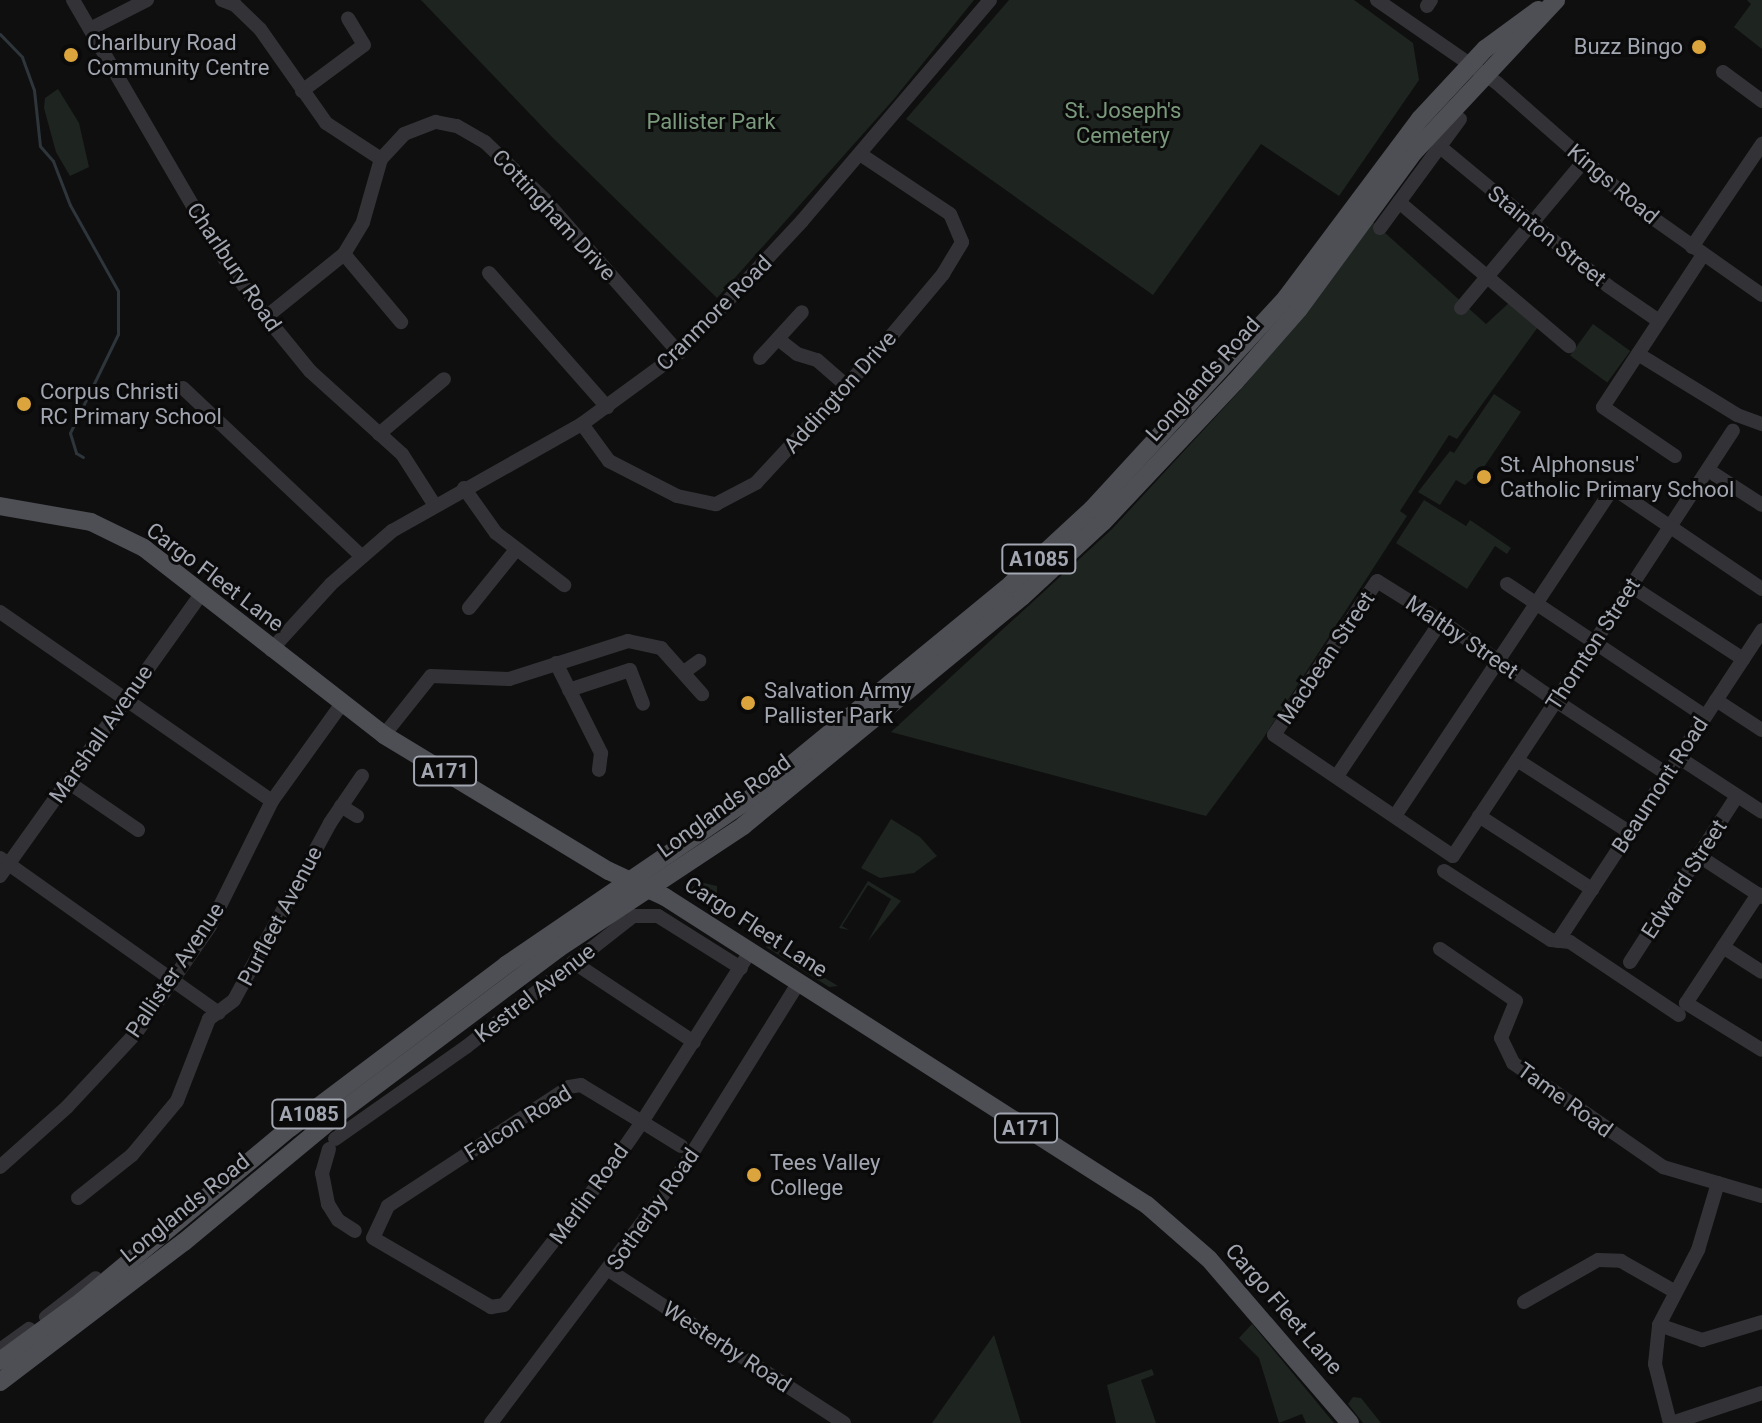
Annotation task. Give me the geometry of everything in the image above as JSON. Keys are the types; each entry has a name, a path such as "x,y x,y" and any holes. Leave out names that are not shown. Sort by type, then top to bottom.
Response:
{"main road":[{"name":"Longlands Road","path":"0,1361 559,948 743,826 819,766 1103,522 1299,309 1414,152 1517,22 1555,0"},
{"name":"Longlands Road","path":"0,1382 93,1313 301,1141 628,880 752,797 1011,584 1092,509 1286,298 1381,166 1478,69"},
{"name":"Cargo Fleet Lane","path":"0,506 91,522 144,548 341,705 384,735 648,890 745,960 798,984 1158,1213 1244,1297 1350,1423"}],"street":[{"name":"Charlbury Road","path":"73,0 219,251 266,317 310,371 407,461 434,504"},
{"path":"90,29 147,0"},
{"name":"Cranmore Road","path":"271,650 361,556 434,504 582,424 679,353 860,154 990,0"},
{"name":"Kings Road","path":"1377,0 1478,69 1584,161 1698,251 1761,295"},
{"path":"232,2 260,29 302,91 337,133 381,159"},
{"path":"302,91 364,45 348,18"},
{"path":"1723,72 1762,101"},
{"path":"1380,228 1460,119"},
{"name":"Cottingham Drive","path":"266,317 344,254 363,222 381,159 404,134 436,122 476,135 545,200 679,353"},
{"path":"1675,456 1603,407 1659,321 1762,144"},
{"name":"Stainton Street","path":"1439,146 1608,286 1659,321"},
{"name":"Addington Drive","path":"582,424 605,457 627,474 677,496 716,504 756,483 847,386 943,274 962,242 950,214 860,154"},
{"path":"1461,308 1584,161"},
{"path":"1399,202 1569,346"},
{"path":"344,254 401,322"},
{"path":"489,273 607,407"},
{"path":"760,358 802,312"},
{"path":"778,339 797,354 817,360 847,386"},
{"path":"1638,354 1737,415 1756,421"},
{"path":"379,434 444,379"},
{"path":"183,388 361,556"},
{"name":"Thornton Street","path":"1395,816 1453,856 1733,431"},
{"path":"1708,470 1762,505"},
{"path":"464,488 515,551 564,585"},
{"path":"1441,621 1337,776 1395,816 1613,488 1762,589"},
{"path":"491,609 473,603 515,551"},
{"name":"Maltby Street","path":"1377,581 1667,774"},
{"name":"Macbean Street","path":"1337,776 1274,735 1377,581"},
{"path":"1507,584 1705,716"},
{"path":"1631,586 1752,653"},
{"name":"Marshall Avenue","path":"3,866 68,782 202,593"},
{"path":"0,612 272,801"},
{"name":"Beaumont Road","path":"1558,941 1705,716 1752,653 1762,630"},
{"path":"384,735 431,676 509,679 556,663 642,641 661,648 702,694"},
{"path":"684,672 699,661"},
{"path":"556,663 601,753 599,770"},
{"path":"569,690 630,670 643,704"},
{"path":"1716,700 1762,730"},
{"name":"Pallister Avenue","path":"0,1167 101,1072 174,981 210,926 272,801 341,705"},
{"path":"1678,757 1762,812"},
{"path":"1517,760 1629,832"},
{"name":"Purfleet Avenue","path":"78,1198 152,1136 177,1101 209,1019 234,1000 341,806 362,776"},
{"path":"68,782 138,830"},
{"name":"Edward Street","path":"1630,962 1737,796"},
{"path":"341,806 357,816"},
{"path":"1479,816 1592,889"},
{"path":"1683,1009 1760,895 1699,856"},
{"path":"3,866 219,1013"},
{"path":"1444,871 1558,941 1570,942 1683,1009 1756,1047"},
{"name":"Kestrel Avenue","path":"322,1173 332,1144 466,1047 633,916 646,913 745,960"},
{"path":"1723,947 1762,972"},
{"name":"Tame Road","path":"1440,949 1516,1001 1501,1038 1513,1063 1663,1167 1718,1183"},
{"name":"Merlin Road","path":"373,1238 498,1308 566,1227 642,1122 745,960"},
{"path":"573,962 694,1042"},
{"name":"Sotherby Road","path":"491,1423 610,1271 693,1154 798,984"},
{"name":"Falcon Road","path":"373,1238 388,1206 569,1087 581,1085 681,1146"},
{"path":"301,1141 322,1173 332,1213 355,1231"},
{"path":"1762,1196 1718,1183 1698,1250 1659,1325 1655,1364 1671,1423 1762,1393"},
{"path":"1524,1302 1598,1260 1621,1261 1674,1291"},
{"name":"Westerby Road","path":"610,1271 844,1423"},
{"path":"0,1350 96,1278"},
{"path":"1659,1325 1702,1340 1762,1322"}],"green space":[{"name":"Pallister Park","path":"421,0 974,0 894,99 717,298 552,137"},
{"name":"St. Joseph's Cemetery","path":"1009,0 1354,0 1413,43 1419,80 1339,196 1261,144 1153,295 906,119"},
{"path":"1747,0 1762,0 1762,49 1734,27 1751,4"},
{"path":"58,89 79,123 89,167 70,176 56,152 44,108 45,98"},
{"path":"1373,222 1486,324 1509,303 1538,327 1457,439 1449,435 1400,511 1407,516 1262,740 1206,816 891,732 1112,529 1245,385"},
{"path":"1593,324 1630,351 1607,383 1570,356"},
{"path":"1494,394 1521,412 1482,470 1465,485 1456,480 1440,505 1418,492 1450,451 1454,453"},
{"path":"1424,500 1466,526 1470,520 1511,548 1507,554 1495,546 1467,589 1396,543"},
{"path":"891,819 920,837 937,856 914,873 880,878 861,868"},
{"path":"868,881 901,901 868,941 891,899 868,885 842,926 849,930 839,928"},
{"path":"700,882 717,886 717,915 689,889"},
{"path":"768,943 838,986 829,987 766,947"},
{"path":"1252,1324 1334,1423 1306,1423 1302,1414 1279,1423 1259,1358 1239,1338"},
{"path":"994,1335 1021,1423 932,1423"},
{"path":"1152,1369 1154,1375 1141,1380 1156,1423 1116,1423 1107,1385"},
{"path":"1353,1397 1361,1398 1381,1423 1363,1423 1348,1404"}],"waterway":[{"path":"0,34 22,57 34,90 40,146 53,161 70,205 118,291 118,334 70,433 76,453 83,457"}],"place":[{"name":"Buzz Bingo","path":"1699,47"},
{"name":"Charlbury Road Community Centre","path":"71,55"},
{"name":"Corpus Christi RC Primary School","path":"24,404"},
{"name":"St. Alphonsus' Catholic Primary School","path":"1484,477"},
{"name":"Salvation Army Pallister Park","path":"748,703"},
{"name":"Tees Valley College","path":"754,1175"}]}
